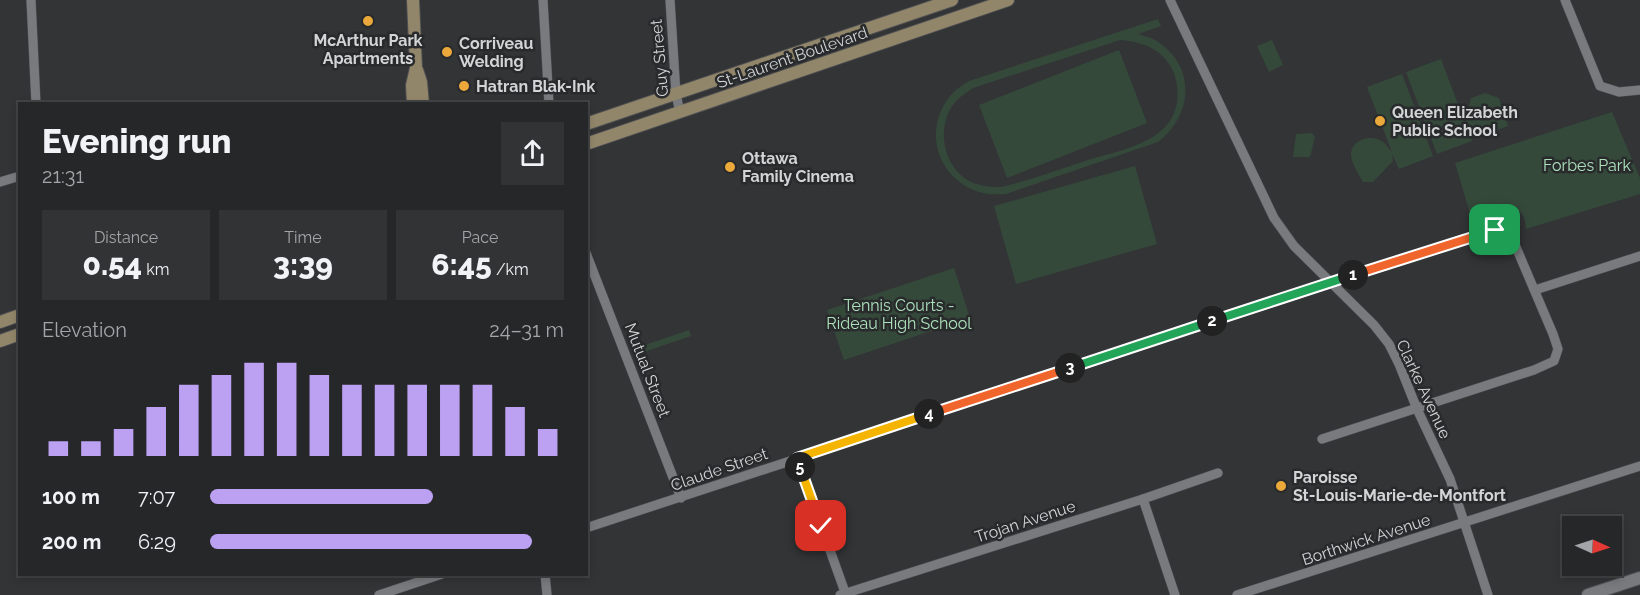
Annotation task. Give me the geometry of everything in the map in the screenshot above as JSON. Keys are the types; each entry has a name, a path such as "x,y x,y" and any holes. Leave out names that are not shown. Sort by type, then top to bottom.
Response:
{"main road":[{"path":"412,0 416,68 421,82 423,102"},
{"name":"St-Laurent Boulevard","path":"588,123 949,0"},
{"name":"St-Laurent Boulevard","path":"588,143 1008,0"},
{"path":"413,102 412,85 416,68"},
{"path":"0,322 18,316"},
{"path":"0,341 18,335"}],"street":[{"path":"31,0 36,102"},
{"path":"543,0 549,102"},
{"name":"Guy Street","path":"670,0 676,94 680,113"},
{"path":"949,0 954,19"},
{"name":"Clarke Avenue","path":"1170,0 1275,218 1294,246 1374,326 1389,344 1400,364 1416,409 1450,479 1488,595"},
{"path":"1565,0 1600,87 1619,93 1640,90"},
{"path":"0,182 18,177"},
{"name":"Claude Street","path":"588,527 1482,234 1504,229 1510,233 1535,290"},
{"path":"1322,439 1534,370 1554,361 1558,349 1535,290 1640,256"},
{"name":"Mutual Street","path":"588,261 681,498"},
{"path":"797,458 844,594"},
{"name":"Borthwick Avenue","path":"1237,595 1640,466"},
{"name":"Trojan Avenue","path":"844,594 1218,473"},
{"path":"1143,499 1174,595"},
{"path":"380,595 436,576"},
{"path":"544,576 547,595"},
{"path":"1588,595 1640,578"}],"green space":[{"path":"1158,19 1161,26 1138,34 1155,40 1169,50 1178,63 1184,76 1184,104 1170,131 1158,142 1006,194 992,194 967,187 955,178 945,166 939,153 936,138 937,124 942,109 953,93 969,81","holes":["1120,40 1158,52 1169,63 1176,78 1178,94 1172,118 1154,136 1125,149 1001,187 985,186 969,181 952,165 944,143 944,131 951,108 963,95 973,88"]},
{"path":"1272,40 1283,65 1269,72 1257,46"},
{"path":"1119,50 1147,123 1007,178 979,105"},
{"path":"1441,59 1465,123 1471,98 1485,93 1499,98 1508,126 1486,134 1473,132 1466,123 1472,141 1437,154 1406,72"},
{"path":"1402,74 1433,156 1399,169 1392,154 1393,161 1373,182 1363,182 1351,156 1354,146 1362,140 1373,138 1383,142 1392,152 1367,87"},
{"name":"Forbes Park","path":"1612,112 1640,178 1640,194 1526,229 1524,218 1520,212 1513,209 1497,211 1472,220 1455,163"},
{"path":"1312,133 1315,137 1310,157 1293,157 1296,134"},
{"path":"1135,166 1157,244 1016,284 994,206"},
{"name":"Tennis Courts - Rideau High School","path":"954,268 970,318 844,360 827,310"},
{"path":"689,330 691,336 641,353 639,347"}],"place":[{"name":"McArthur Park Apartments","path":"368,21"},
{"name":"Corriveau Welding","path":"447,52"},
{"name":"Hatran Blak-Ink","path":"464,86"},
{"name":"Queen Elizabeth Public School","path":"1380,121"},
{"name":"Ottawa Family Cinema","path":"730,167"},
{"name":"Paroisse St-Louis-Marie-de-Montfort","path":"1281,486"}],"route":[{"path":"821,526 797,458 1330,282 1495,230"}]}
